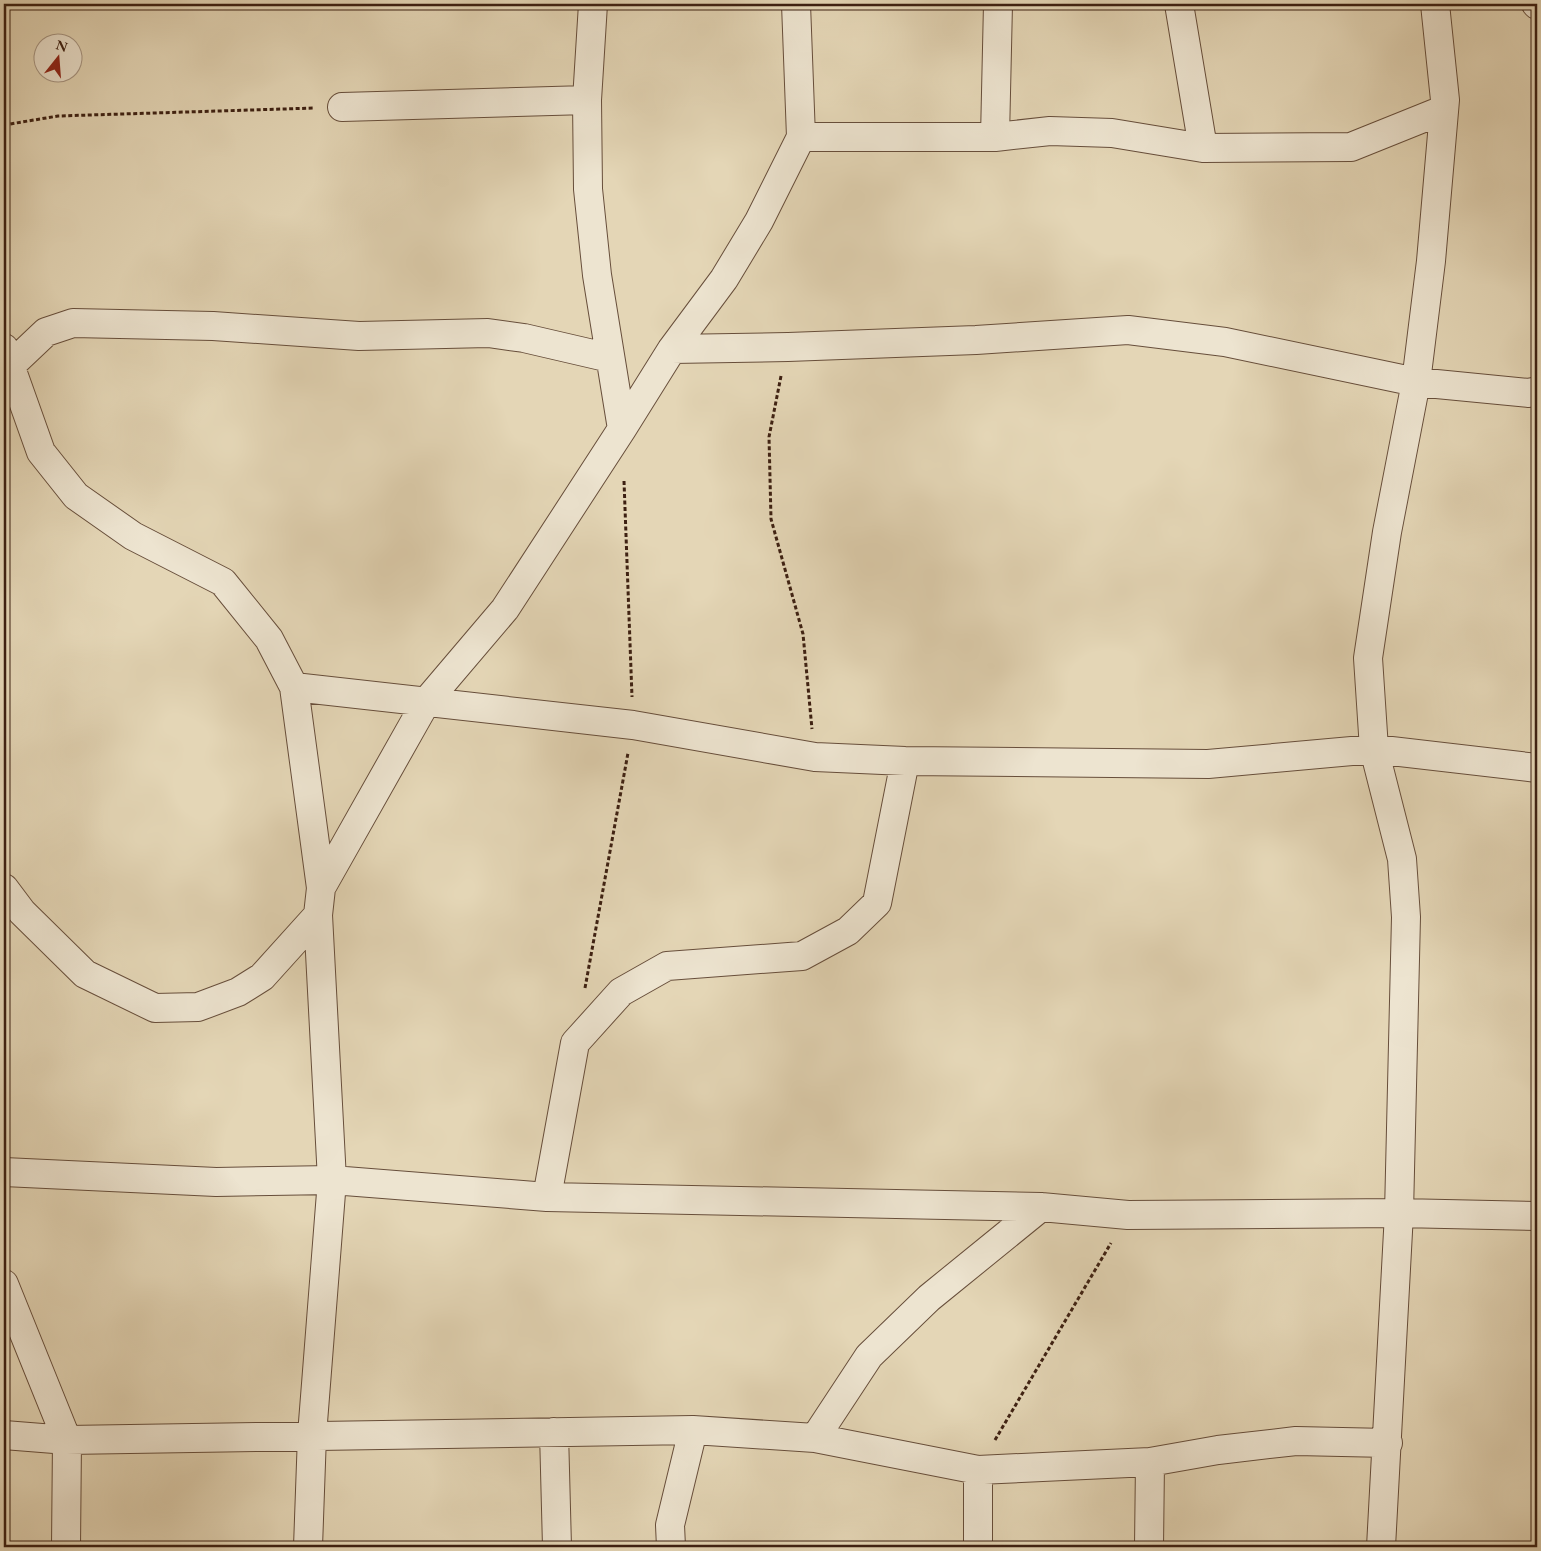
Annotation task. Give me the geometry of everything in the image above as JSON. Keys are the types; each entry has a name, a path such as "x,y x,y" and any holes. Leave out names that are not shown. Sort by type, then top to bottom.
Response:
{"street":[{"path":"593,4 587,100 588,189 597,275 622,429"},
{"path":"4,888 22,912 86,974 156,1008 198,1007 238,992 262,977 320,901 426,702 505,609 672,349 724,279 759,221 801,137 796,4"},
{"path":"995,136 998,4"},
{"path":"1179,4 1203,148"},
{"path":"1381,1547 1399,1213 1406,917 1402,859 1374,749 1368,658 1387,532 1416,382 1431,261 1445,100 1435,4"},
{"path":"342,107 587,100"},
{"path":"801,137 995,136 1050,131 1103,133 1203,148 1351,147 1443,110"},
{"path":"308,1547 312,1435 332,1180 320,901 294,687 269,639 223,582 133,536 76,496 41,452 5,363 46,332 73,323 213,326 359,336 488,333 610,358"},
{"path":"672,349 976,340 1128,330 1225,342 1416,382 1530,393 1537,392"},
{"path":"294,687 633,725 815,757 905,761 1208,764 1374,749 1537,768"},
{"path":"547,1197 575,1042 622,992 667,966 802,956 848,931 877,903 905,761"},
{"path":"4,1172 216,1182 332,1180 547,1197 1041,1207 1128,1214 1399,1213 1537,1216"},
{"path":"815,1438 869,1356 929,1298 1041,1207"},
{"path":"4,1284 67,1440 66,1547"},
{"path":"4,1435 67,1440 693,1430 815,1438 978,1470 1150,1462 1218,1450 1296,1441 1388,1443"},
{"path":"671,1547 670,1525 693,1430"},
{"path":"554,1432 557,1547"},
{"path":"1149,1547 1150,1462"},
{"path":"978,1470 978,1547"}],"path":[{"path":"4,125 58,116 342,107"},
{"path":"788,347 769,437 771,518 803,634 815,757"},
{"path":"978,1470 1128,1214"}]}
